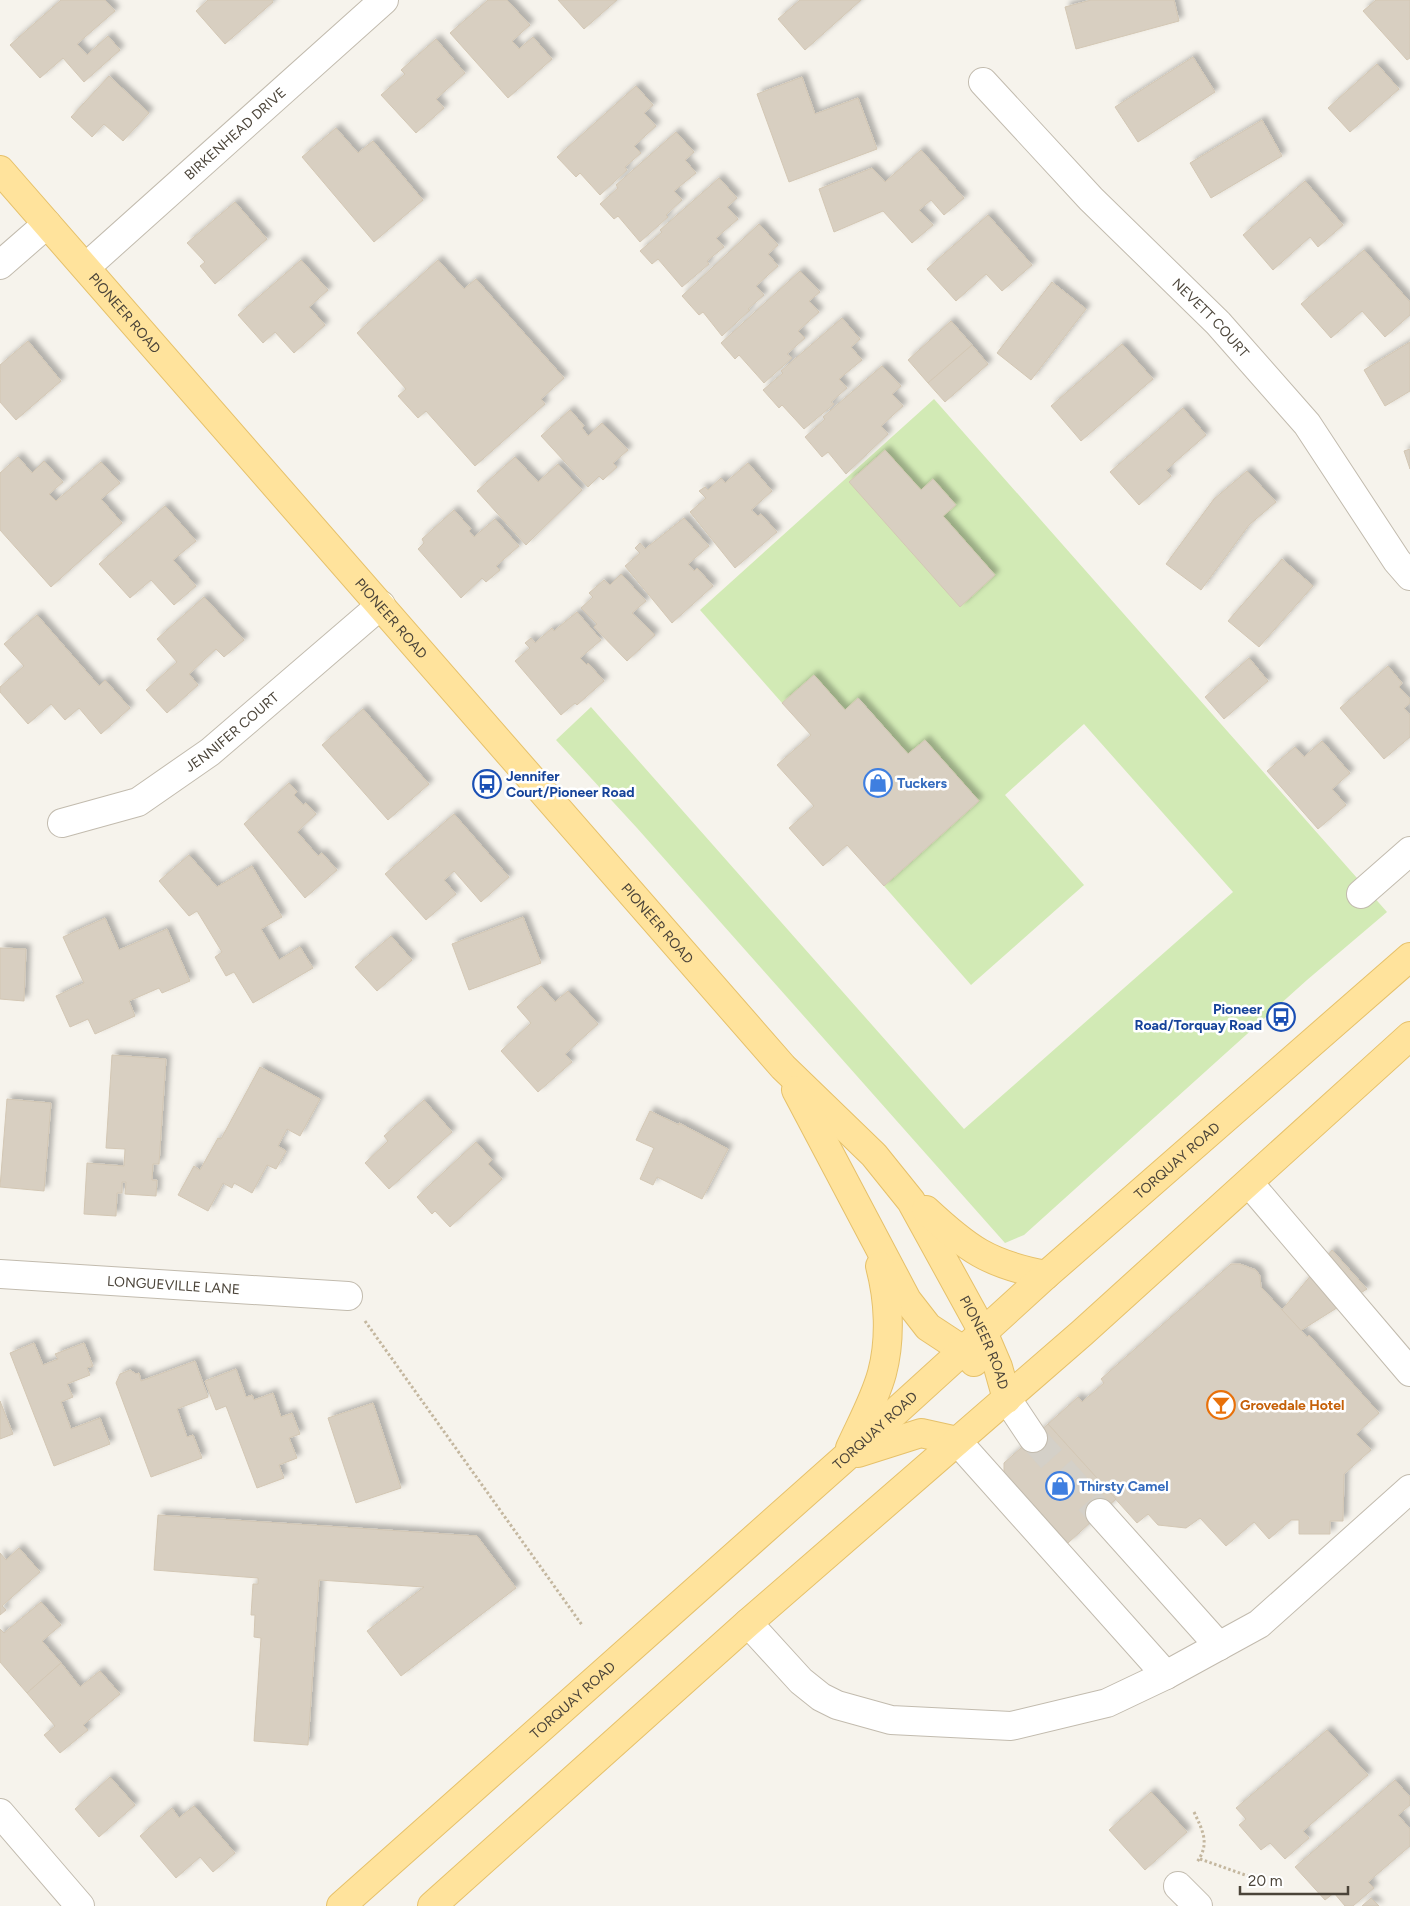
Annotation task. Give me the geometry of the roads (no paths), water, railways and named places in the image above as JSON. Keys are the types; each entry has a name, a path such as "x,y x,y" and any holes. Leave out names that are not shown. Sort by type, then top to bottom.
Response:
{"main road":[{"name":"PIONEER ROAD","path":"0,170 86,267 238,446 381,606 783,1068 874,1154 900,1185 926,1225 983,1332 998,1367 1007,1399"},
{"name":"TORQUAY ROAD","path":"342,1906 847,1456 1046,1275 1410,957"},
{"path":"432,1906 748,1623 1007,1399 1410,1036"},
{"name":"PIONEER ROAD","path":"783,1068 918,1315 934,1331 963,1350 1007,1399"},
{"path":"900,1185 952,1234 976,1253 997,1263 1046,1275"},
{"path":"847,1456 882,1374 886,1343 887,1297 879,1262 866,1221"},
{"path":"847,1456 921,1433 957,1441"}],"street":[{"name":"BIRKENHEAD DRIVE","path":"86,267 384,0"},
{"name":"NEVETT COURT","path":"983,82 1092,199 1218,323 1300,416 1397,561 1410,576"},
{"path":"0,264 47,224"},
{"name":"JENNIFER COURT","path":"62,823 138,802 210,752 381,606"},
{"path":"1361,894 1410,851"},
{"path":"1249,1183 1410,1372"},
{"name":"LONGUEVILLE LANE","path":"0,1274 348,1296"},
{"path":"1007,1399 1032,1438"},
{"path":"957,1441 1166,1675"},
{"path":"748,1623 791,1671 821,1697 849,1709 891,1720 1011,1726 1107,1703 1166,1675 1259,1624 1410,1489"},
{"path":"1100,1512 1219,1646"},
{"path":"0,1813 80,1906"},
{"path":"1178,1886 1198,1906"}],"tunnel":[{"path":"1033,1438 1100,1513"}],"place":[{"name":"Tuckers","path":"878,783"},
{"name":"Jennifer Court/Pioneer Road","path":"487,784"},
{"name":"Pioneer Road/Torquay Road","path":"1281,1017"},
{"name":"Grovedale Hotel","path":"1221,1405"},
{"name":"Thirsty Camel","path":"1060,1486"}]}
